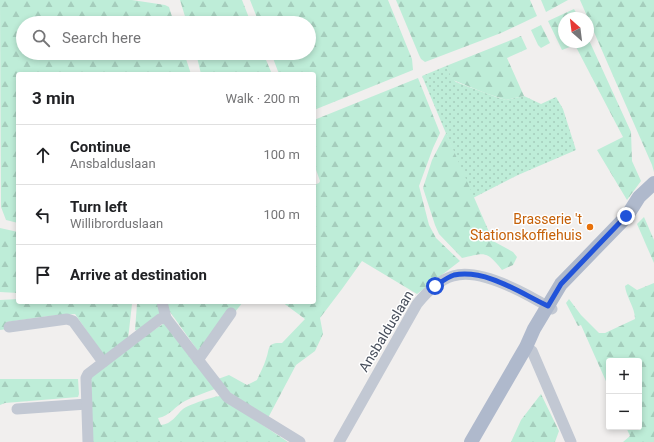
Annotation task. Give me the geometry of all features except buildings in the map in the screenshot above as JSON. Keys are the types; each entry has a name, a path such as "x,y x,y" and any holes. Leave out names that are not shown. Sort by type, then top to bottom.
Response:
{"main road":[{"path":"471,442 526,347 534,329 550,307 561,284 626,216 639,197 654,183"},
{"path":"626,216 648,202 654,196"}],"street":[{"name":"Ansbalduslaan","path":"339,442 418,304 426,293 435,286 453,276 469,274 500,281 550,307"},
{"path":"162,304 166,318 227,397 300,442"},
{"path":"198,360 231,313"},
{"path":"88,442 86,378 90,371 160,319 166,318"},
{"path":"9,327 67,319 73,321 103,362"},
{"path":"526,347 532,351 571,442"},
{"path":"17,409 87,404"}],"green space":[{"path":"0,0 132,0 165,5 169,7 172,16 16,16 16,60 186,60 190,72 16,72 16,222 6,220 1,207"},
{"path":"180,0 242,0 248,16 185,16"},
{"path":"250,0 388,0 412,59 413,70 316,109 316,72 278,72 274,60 316,60 316,16 256,16"},
{"path":"396,0 530,0 537,16 501,33 425,62 419,55"},
{"path":"541,0 568,0 546,12"},
{"path":"580,0 654,0 654,172 594,32 594,12 585,12"},
{"path":"574,9 576,12 568,12"},
{"path":"558,16 558,42 548,21"},
{"path":"541,25 550,43 541,48 531,30"},
{"path":"521,36 527,49 507,58 524,96 506,100 453,80 446,66"},
{"path":"577,48 593,48 631,132 632,161 641,181 627,200 597,150 623,137"},
{"path":"198,60 266,60 271,72 201,72"},
{"path":"446,66 456,82 506,100 524,96 541,104 556,97 563,109 576,150 518,175 473,198 422,76"},
{"path":"418,78 440,133 419,186 429,225 436,238 460,261 417,294 362,261 320,318 323,334 315,351 296,365 268,418 226,390 218,379 229,375 247,385 257,380 271,345 282,343 305,319 285,304 316,304 316,184 320,181 316,170 316,119"},
{"path":"446,133 493,241 513,252 517,257 513,265 502,270 492,259 481,254 462,258 439,234 423,188 432,160"},
{"path":"644,217 654,240 654,263 637,224"},
{"path":"0,228 16,232 16,293 0,292"},
{"path":"654,283 654,442 623,442 630,436 627,430 642,430 642,358 606,358 606,381 581,325 578,326 566,303 569,299 581,315 599,333 605,333 635,319 634,310 625,286 628,284 637,290"},
{"path":"16,299 16,304 132,304 128,339 105,357 75,314 7,322 8,329 0,330 0,300"},
{"path":"137,304 160,304 162,311 157,317 138,331 135,330"},
{"path":"164,304 241,304 223,327 198,351"},
{"path":"166,323 215,389 188,399 166,415 158,418 161,425 171,421 186,407 207,399 221,396 288,442 92,442 91,373"},
{"path":"0,379 78,379 79,394 78,397 5,403 0,405"},
{"path":"541,394 559,431 555,442 511,442 521,420"}],"place":[{"name":"Brasserie 't Stationskoffiehuis","path":"590,227"}],"route":[{"path":"435,286 453,276 469,274 500,281 548,306 561,284 570,273 626,216"}]}
